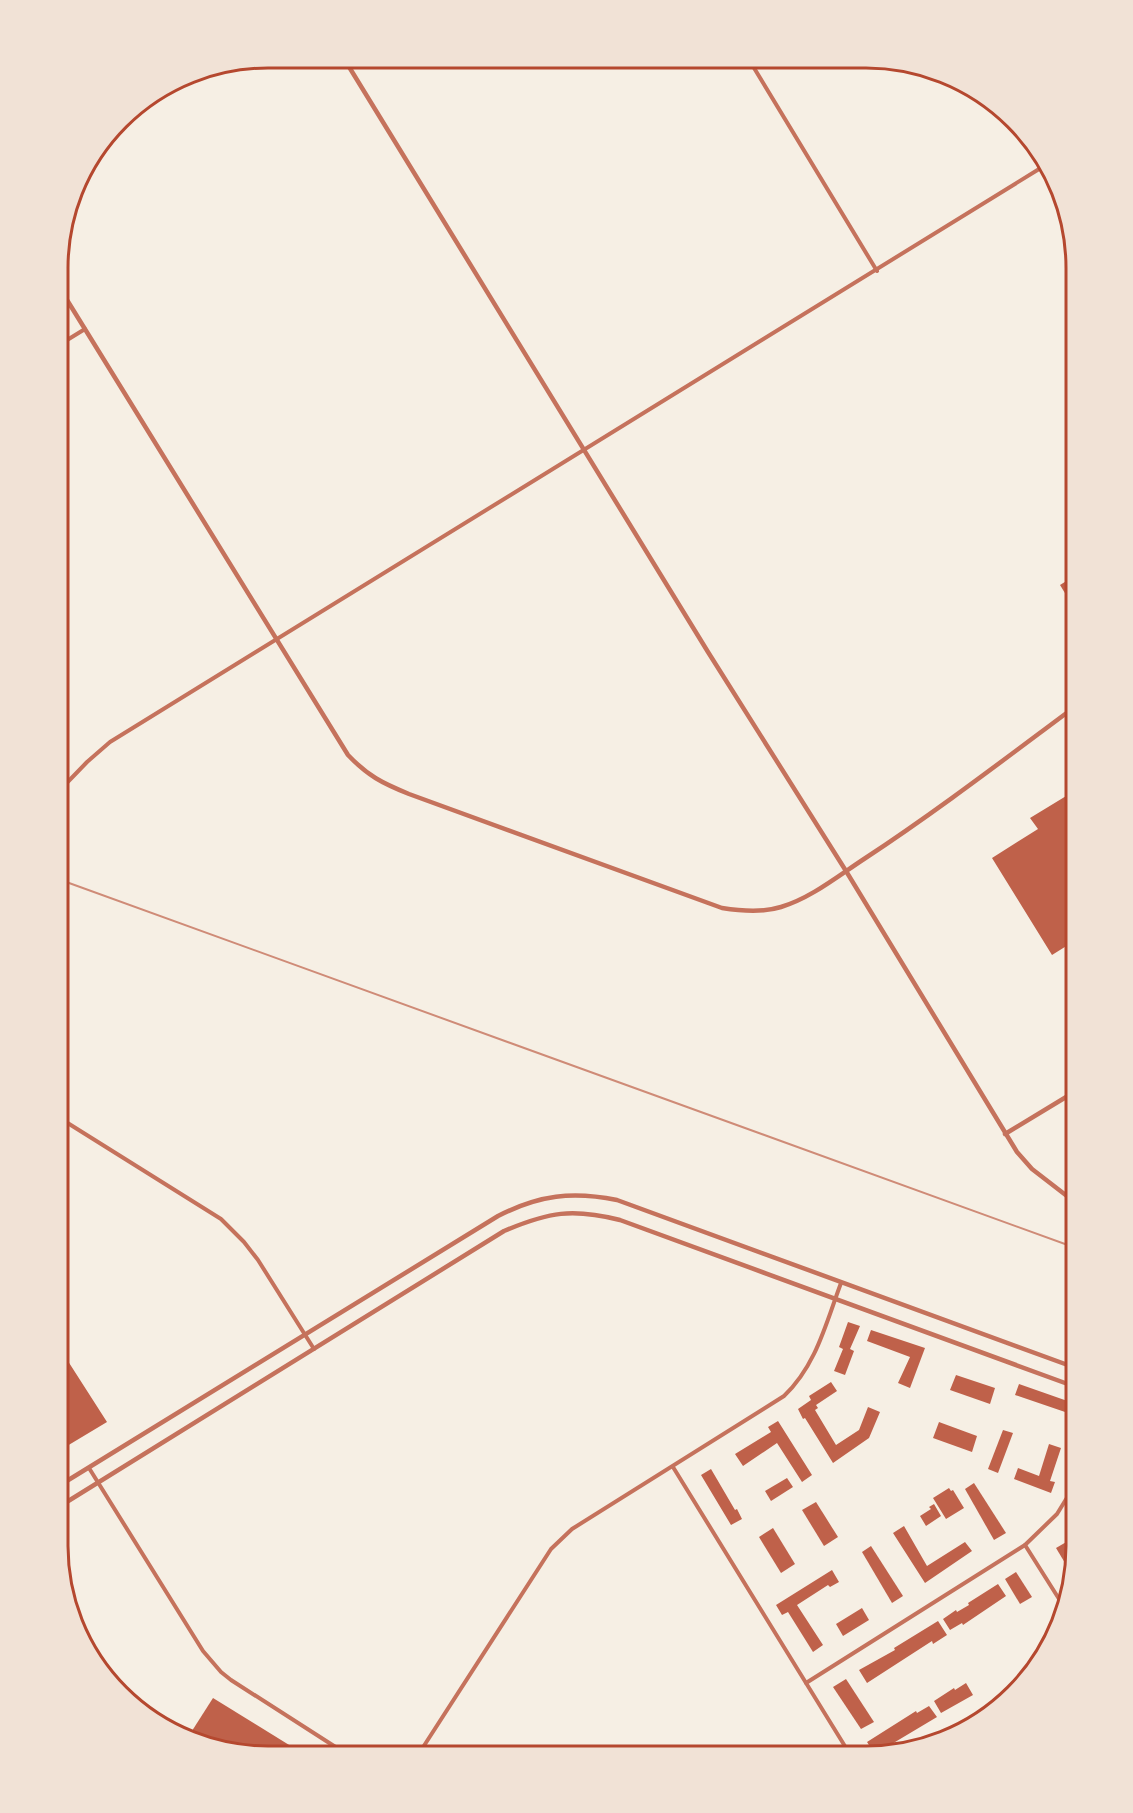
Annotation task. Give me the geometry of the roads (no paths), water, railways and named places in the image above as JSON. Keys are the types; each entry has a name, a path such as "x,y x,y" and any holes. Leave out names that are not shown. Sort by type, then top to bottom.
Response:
{"street":[{"path":"350,68 846,871 1005,1134 1032,1169 1065,1195"},
{"path":"754,68 877,271"},
{"path":"68,782 110,742 1040,169"},
{"path":"68,302 348,755 364,772 409,795 722,908 742,911 781,907 810,894 945,805 1066,714"},
{"path":"68,339 85,329"},
{"path":"1005,1134 1065,1097"},
{"path":"68,1123 221,1220 244,1242 258,1260 314,1349"},
{"path":"68,1479 498,1216 539,1198 562,1195 583,1195 617,1200 1065,1364"},
{"path":"68,1501 504,1232 545,1215 563,1213 599,1215 620,1220 1065,1383"},
{"path":"424,1746 550,1549 572,1528 775,1403 793,1387 814,1354 841,1283"},
{"path":"89,1467 203,1651 221,1672 245,1690 334,1746"},
{"path":"673,1467 845,1746"},
{"path":"806,1683 1025,1545 1057,1514 1065,1501"},
{"path":"1025,1545 1058,1598"}],"railway":[{"path":"68,883 1065,1244"}]}
